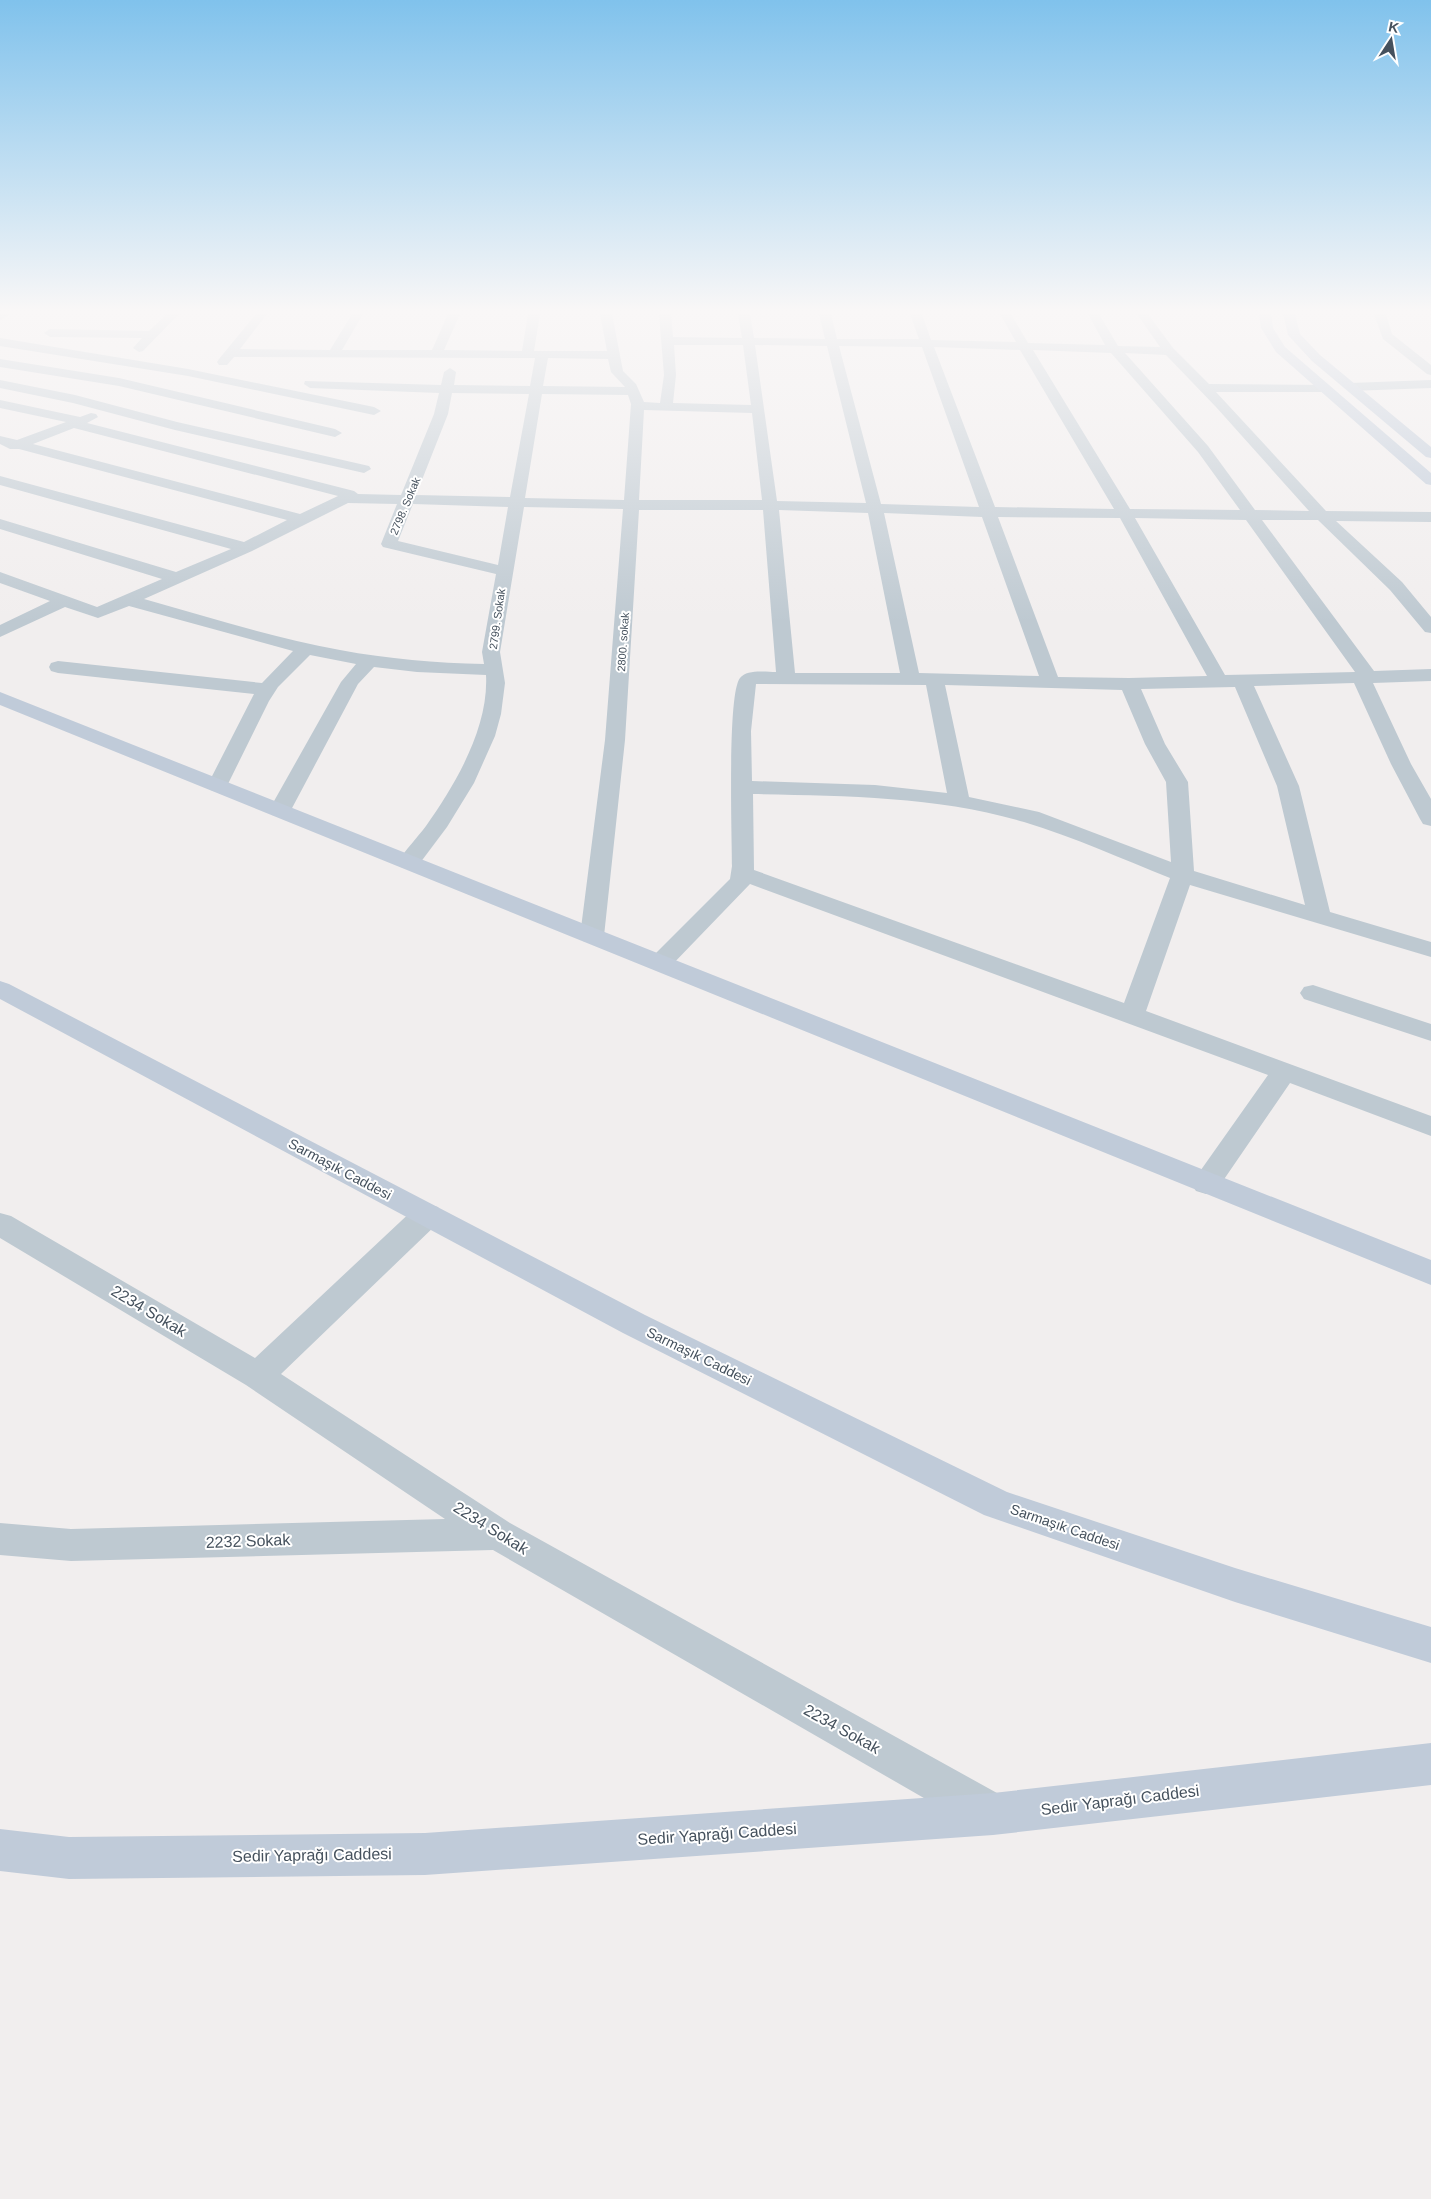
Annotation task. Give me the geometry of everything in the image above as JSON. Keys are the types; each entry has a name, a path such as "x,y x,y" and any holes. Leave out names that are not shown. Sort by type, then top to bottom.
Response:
{"main road":[{"path":"1356,417 1431,481"},
{"path":"1386,417 1431,454"},
{"path":"0,698 1431,1273"},
{"name":"Sarmaşık Caddesi","path":"0,989 634,1324 997,1504 1235,1585 1431,1645"},
{"name":"Sedir Yaprağı Caddesi","path":"0,1850 69,1858 425,1854 993,1814 1431,1764"}],"street":[{"path":"54,417 350,494 354,498"},
{"path":"0,452 91,417"},
{"path":"143,417 364,469"},
{"path":"266,417 335,433"},
{"path":"254,469 335,433 364,417"},
{"name":"2798. Sokak","path":"440,417 409,499 389,544 504,571"},
{"name":"2799. Sokak","path":"409,862 425,844 478,756 495,695 495,670 491,652 530,417"},
{"name":"2800. sokak","path":"592,936 615,740 632,505 634,417"},
{"path":"759,417 772,505 782,598 786,677"},
{"path":"851,417 875,509 911,679"},
{"path":"953,417 1051,682"},
{"path":"1067,417 1124,512 1219,682"},
{"path":"1174,417 1203,449 1252,514 1365,678 1401,764 1431,819"},
{"path":"1231,417 1321,515 1396,586 1431,628"},
{"path":"0,440 301,519"},
{"path":"0,480 246,548"},
{"path":"0,577 98,613 246,548 336,501 354,498 632,505 772,505 987,512 1124,512 1431,517"},
{"path":"0,524 177,578"},
{"path":"0,632 66,600"},
{"path":"127,600 306,649 370,661 433,668 495,670"},
{"path":"218,786 266,690 290,663 306,649"},
{"path":"280,810 350,682 370,661"},
{"path":"58,667 266,690"},
{"path":"660,963 740,881 742,873 741,731 747,681 751,678 934,679 1129,684 1431,675"},
{"path":"934,679 959,802"},
{"path":"1242,681 1288,786 1318,916"},
{"path":"1129,684 1155,744 1177,782 1183,874 1132,1015"},
{"path":"742,787 875,791 959,802 1031,817 1183,874 1431,950"},
{"path":"742,873 1431,1126"},
{"path":"1313,993 1431,1032"},
{"path":"1206,1184 1284,1071"},
{"path":"258,1376 427,1215"},
{"name":"2234 Sokak","path":"0,1224 258,1376 497,1534 993,1814"},
{"name":"2232 Sokak","path":"0,1539 71,1545 497,1534"}]}
